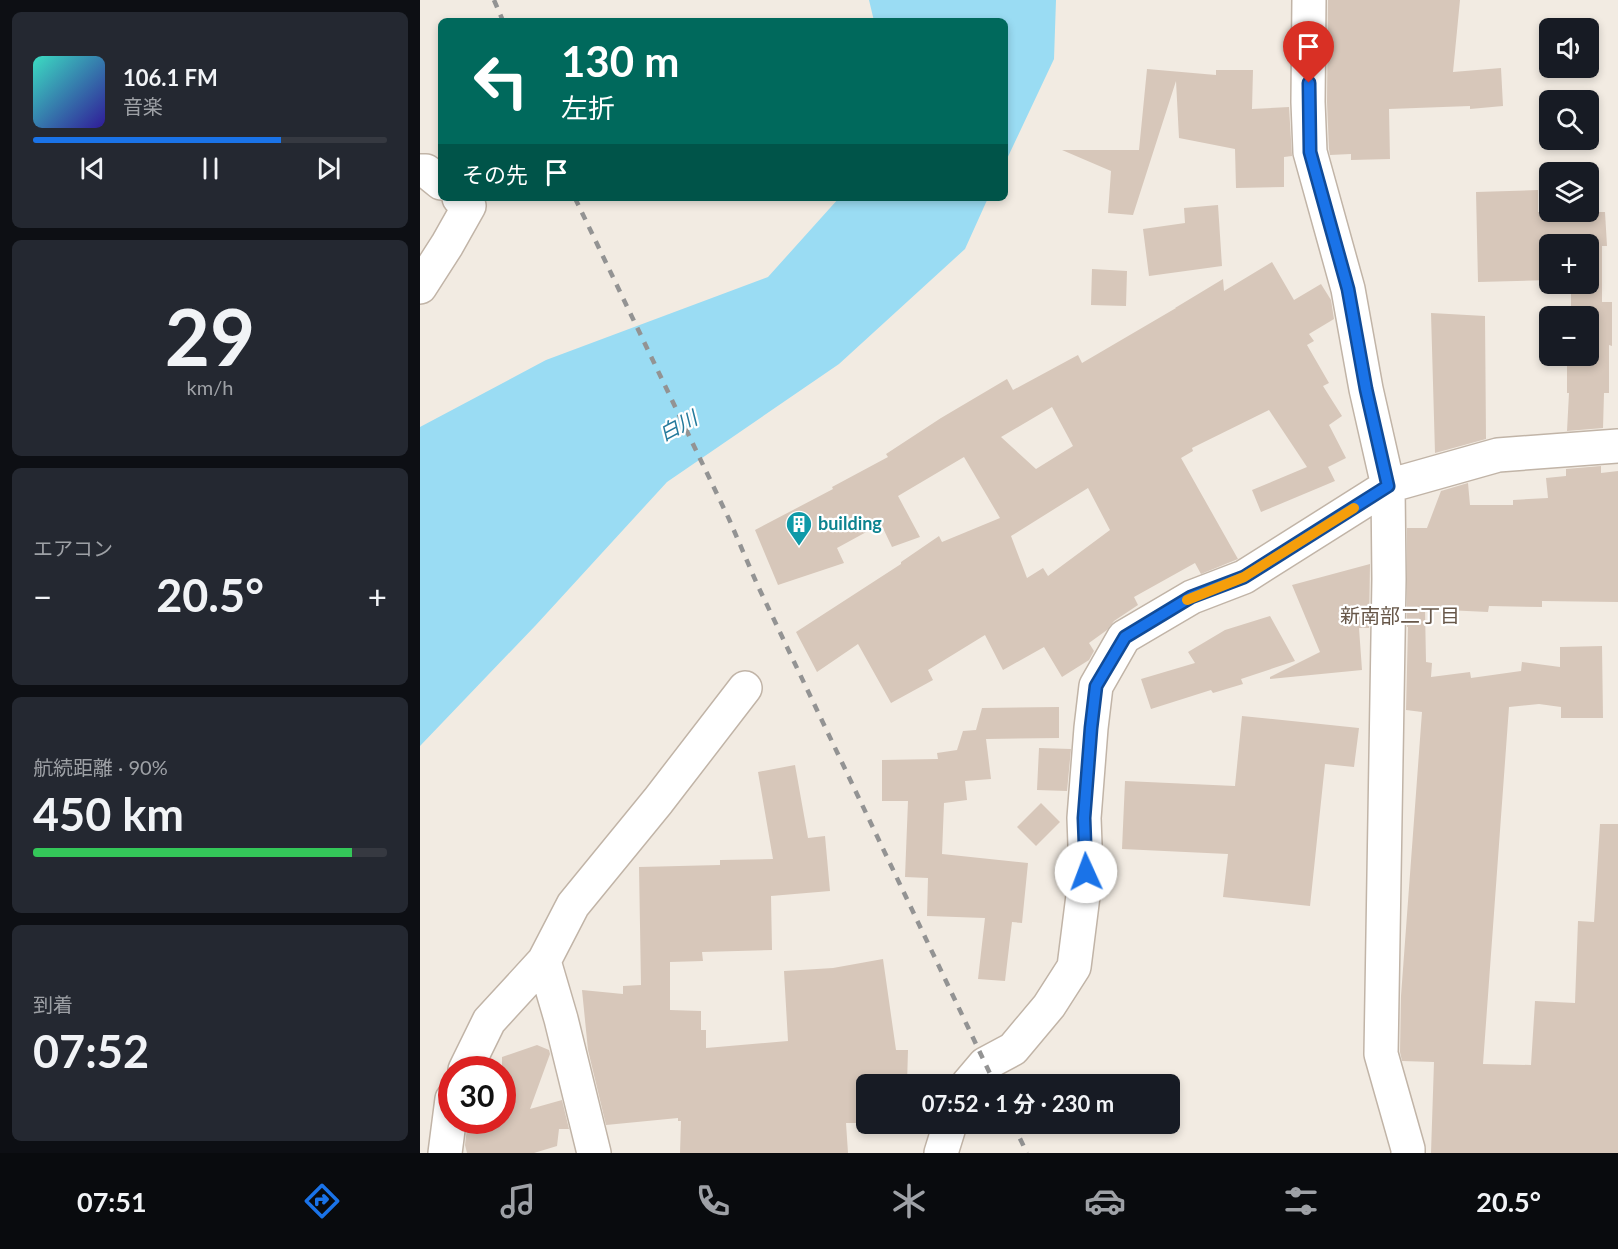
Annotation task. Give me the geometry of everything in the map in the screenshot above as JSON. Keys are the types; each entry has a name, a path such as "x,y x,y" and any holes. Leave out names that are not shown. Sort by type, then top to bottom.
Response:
{"street":[{"path":"1309,0 1310,152 1348,289 1366,389 1388,486 1389,579 1381,1054 1408,1153"},
{"path":"420,171 426,171 438,181"},
{"path":"420,287 469,207 462,201"},
{"path":"976,1074 985,1064 1013,1049 1049,1006 1074,967 1086,872 1084,818 1096,686 1125,637 1191,597 1244,577 1388,486 1498,456 1618,446"},
{"path":"472,1056 489,1021 544,961 573,905 658,801 745,688"},
{"path":"544,961 561,1019 594,1153"},
{"path":"445,1153 447,1134"},
{"path":"941,1153 947,1134"}],"water":[{"path":"869,0 1056,0 1054,59 1008,157 1008,18 873,18"},
{"name":"白川","path":"836,201 987,201 965,249 839,364 667,482 536,625 420,746 420,427 546,360 768,277"}],"building":[{"path":"1328,0 1460,0 1453,72 1501,68 1503,106 1470,109 1470,106 1389,109 1390,159 1351,160 1351,154 1330,155 1327,102"},
{"path":"1147,69 1216,75 1216,70 1253,70 1252,109 1289,107 1292,156 1284,157 1284,187 1236,188 1235,149 1179,138 1176,81 1133,215 1108,213 1111,171 1062,150 1139,150"},
{"path":"1538,190 1539,222 1599,222 1599,212 1605,212 1607,246 1602,246 1602,302 1612,302 1612,346 1609,345 1609,393 1604,393 1603,428 1567,431 1569,393 1567,393 1567,366 1599,366 1599,306 1571,306 1571,294 1599,294 1599,234 1539,234 1539,280 1478,282 1476,192"},
{"path":"1218,205 1222,266 1149,276 1143,229 1185,223 1184,208"},
{"path":"1272,262 1294,300 1321,284 1331,300 1334,319 1309,334 1314,341 1307,345 1329,383 1323,386 1342,416 1329,425 1346,458 1328,467 1335,481 1261,512 1252,490 1307,467 1269,410 1192,448 1193,451 1181,458 1238,559 1201,574 1195,563 1134,597 1138,605 1114,621 1107,630 1089,643 1094,651 1089,660 1062,677 1044,647 1003,670 985,635 928,670 933,680 891,703 858,644 817,672 796,632 901,564 939,536 942,542 1000,518 964,457 898,496 920,537 892,547 881,524 837,548 844,563 778,585 755,530 888,457 886,454 1007,379 1013,390 1078,355 1082,363 1223,279 1224,291","holes":["1052,407 1073,446 1036,469 1001,437","1088,488 1110,530 1048,576 1043,568 1027,578 1011,536"]},
{"path":"1092,269 1127,271 1126,306 1091,305"},
{"path":"1431,313 1485,316 1486,439 1435,453"},
{"path":"1601,466 1601,473 1618,471 1618,602 1542,601 1542,607 1489,606 1488,612 1425,609 1426,662 1432,663 1431,677 1470,672 1471,678 1521,671 1522,662 1560,667 1560,647 1602,646 1603,718 1561,718 1561,707 1539,704 1509,707 1483,1064 1531,1065 1535,1001 1575,1003 1578,921 1594,922 1600,824 1618,824 1618,1153 1431,1153 1434,1062 1402,1061 1400,1052 1401,996 1422,712 1406,710 1407,528 1427,528 1441,491 1468,483 1470,505 1513,505 1513,500 1548,498 1546,478 1566,476 1566,469"},
{"path":"1370,564 1369,628 1359,628 1362,670 1270,679 1320,652 1292,585"},
{"path":"1270,616 1295,661 1241,679 1243,684 1213,693 1211,690 1151,709 1141,679 1195,663 1188,652 1225,630"},
{"path":"1059,707 1059,738 986,739 991,779 965,781 967,800 944,803 942,854 1028,863 1022,923 1012,922 1005,981 978,979 985,918 927,916 928,878 905,877 908,801 882,801 882,760 938,759 937,753 957,750 963,731 976,730 982,708"},
{"path":"1242,716 1359,728 1354,767 1325,764 1310,906 1223,897 1228,854 1122,849 1125,781 1235,786"},
{"path":"1039,748 1071,749 1067,791 1037,790"},
{"path":"795,765 808,838 825,836 830,891 771,896 772,950 702,952 703,961 670,962 670,1010 701,1011 701,1030 706,1030 706,1048 788,1041 784,971 833,968 883,959 896,1050 908,1050 907,1074 856,1074 856,1123 846,1123 848,1153 680,1153 681,1121 678,1121 678,1118 606,1125 588,1050 582,990 623,994 623,986 641,985 639,867 720,865 720,860 773,859 758,772"},
{"path":"1041,803 1060,822 1036,846 1017,827"},
{"path":"537,1045 549,1050 550,1054 530,1109 562,1100 569,1129 559,1129 557,1146 534,1153 467,1153 466,1134 516,1134 516,1056 505,1056"}],"railway":[{"path":"494,0 502,18"},
{"path":"576,201 990,1074"},
{"path":"1018,1134 1027,1153"}],"slow traffic":[{"path":"1187,600 1244,577 1354,508"}],"place":[{"name":"building","path":"799,547"}],"district":[{"name":"新南部二丁目","path":"1400,616"}],"route":[{"path":"1086,872 1084,818 1096,686 1125,637 1191,597 1244,577 1388,486 1366,389 1348,289 1310,152 1309,83"}]}
